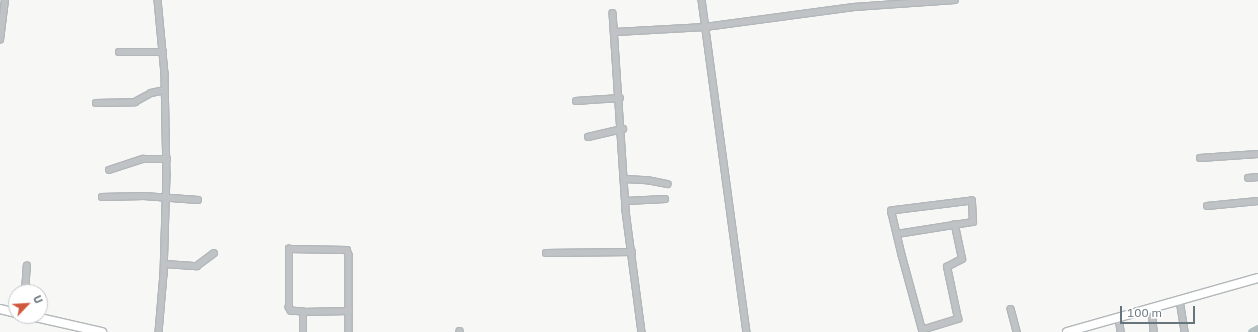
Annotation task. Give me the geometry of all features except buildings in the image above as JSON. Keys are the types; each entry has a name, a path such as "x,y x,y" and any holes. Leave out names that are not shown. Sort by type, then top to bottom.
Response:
{"main road":[{"path":"1067,332 1088,329 1119,317 1258,278"},
{"path":"48,320 102,332"}],"street":[{"path":"0,40 4,0"},
{"path":"158,0 163,52 167,159 165,264 159,332"},
{"path":"702,0 747,332"},
{"path":"616,32 705,27 885,4 956,0"},
{"path":"614,13 623,129 626,201 642,332"},
{"path":"119,52 163,52"},
{"path":"96,103 135,102 151,93 165,90"},
{"path":"576,101 620,98"},
{"path":"588,137 623,129"},
{"path":"1200,158 1258,154"},
{"path":"109,170 142,159 167,159"},
{"path":"1248,178 1258,177"},
{"path":"625,179 647,180 668,184"},
{"path":"102,197 198,200"},
{"path":"626,201 665,199"},
{"path":"897,234 973,222 971,199 894,210 892,213 897,234 922,331 958,319 947,267 962,259 955,225"},
{"path":"1207,206 1258,201"},
{"path":"349,332 350,311 348,250 292,248 289,251 289,308 292,311 303,312 350,311"},
{"path":"165,264 197,266 214,252"},
{"path":"546,253 632,252"},
{"path":"26,284 27,266"},
{"path":"1180,300 1185,332"},
{"path":"1152,308 1154,332"},
{"path":"1011,309 1017,332"},
{"path":"303,312 303,332"},
{"path":"1119,317 1121,332"}],"waterway":[{"path":"1252,332 1258,329"}]}
